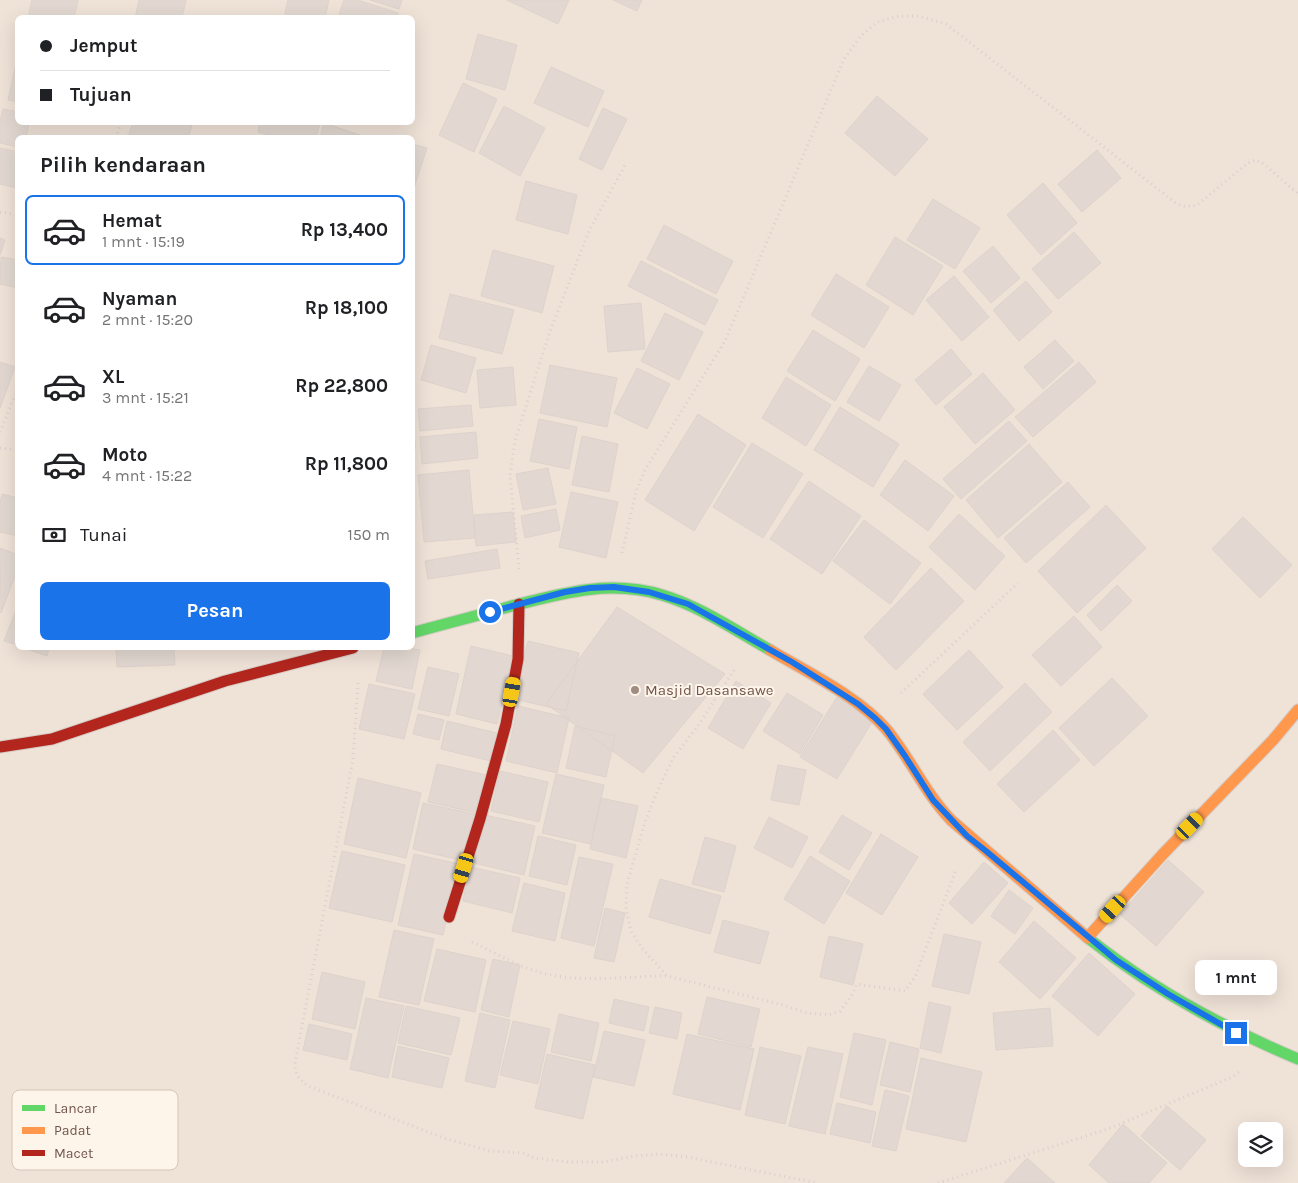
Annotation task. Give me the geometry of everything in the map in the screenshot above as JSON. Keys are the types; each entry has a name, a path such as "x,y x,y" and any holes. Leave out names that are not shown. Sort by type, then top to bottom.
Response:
{"street":[{"path":"415,632 565,592 590,588 614,587 649,592 688,604 792,662 858,704 875,718 886,729 933,800 967,836 1116,960 1168,994 1236,1033 1298,1059"},
{"path":"449,917 480,819 506,724 518,659 520,636 519,604"},
{"path":"0,748 52,739 225,681 346,650"},
{"path":"1088,937 1163,854 1273,740 1298,710"}],"path":[{"path":"614,587 636,492 644,472 725,341 844,59 860,37 878,22 899,16 919,16 946,24 1177,204 1191,207 1197,204 1248,163 1255,160 1264,164 1298,194"},
{"path":"519,604 519,570 510,475 515,441 549,334 589,231 625,165"},
{"path":"0,212 15,214"},
{"path":"0,432 15,395"},
{"path":"0,448 15,450"},
{"path":"875,718 1018,583"},
{"path":"667,976 641,947 631,931 626,909 627,884 645,822 659,786 674,757 700,723 753,641"},
{"path":"358,675 354,759 295,1063 295,1074 298,1078 308,1086 444,1138 490,1151 523,1154 534,1158 566,1162 603,1162 659,1154 687,1157 816,1183"},
{"path":"449,917 449,925 458,933 503,957 540,973 576,978 606,979 636,976 667,976 783,1005 807,1014 828,1015 836,1013 844,1007 857,984 905,991 915,977 967,836"},
{"path":"938,1183 1098,1132 1126,1121 1232,1077 1270,1047"}],"shaded area":[{"path":"0,0 1298,0 1298,1183 0,1183"}],"building":[{"path":"32,0 78,0 75,15 29,15"},
{"path":"139,0 186,0 183,15 136,15"},
{"path":"288,0 329,0 326,15 285,15"},
{"path":"344,0 358,0 398,13 397,15 339,15"},
{"path":"370,0 402,0 399,9"},
{"path":"507,0 569,0 558,24"},
{"path":"613,0 642,0 637,11"},
{"path":"478,34 517,45 505,90 466,79"},
{"path":"551,67 604,91 588,127 534,103"},
{"path":"15,68 15,101 8,100"},
{"path":"463,83 497,99 474,152 439,135"},
{"path":"877,96 928,139 895,176 845,133"},
{"path":"504,106 545,128 520,176 479,153"},
{"path":"603,108 627,119 602,170 579,159"},
{"path":"3,109 15,111 15,125 28,125 27,135 15,135 15,146 0,143 0,121"},
{"path":"132,125 192,125 189,135 129,135"},
{"path":"259,125 319,125 317,135 268,135 258,132"},
{"path":"323,125 330,125 360,135 321,135"},
{"path":"415,145 427,148 415,185"},
{"path":"0,148 15,151 15,187 0,184"},
{"path":"1097,150 1121,178 1082,212 1058,184"},
{"path":"526,181 577,195 568,234 516,220"},
{"path":"1043,183 1077,223 1041,255 1007,215"},
{"path":"933,199 980,228 955,269 907,240"},
{"path":"664,225 733,261 716,294 647,259"},
{"path":"1074,232 1101,263 1058,299 1032,269"},
{"path":"895,237 943,266 913,315 866,285"},
{"path":"0,238 5,240 0,255"},
{"path":"993,246 1020,278 991,303 963,271"},
{"path":"493,250 554,266 542,313 481,296"},
{"path":"1,257 15,259 15,287 0,284"},
{"path":"641,261 718,300 705,325 628,286"},
{"path":"836,274 889,307 864,348 811,315"},
{"path":"954,276 989,317 962,341 926,300"},
{"path":"1026,281 1052,312 1019,341 993,310"},
{"path":"450,294 514,310 502,354 439,338"},
{"path":"641,303 645,349 608,352 604,306"},
{"path":"665,313 703,332 679,380 641,361"},
{"path":"813,330 860,359 835,401 787,371"},
{"path":"1055,340 1074,361 1043,389 1024,367"},
{"path":"431,345 476,358 466,393 421,380"},
{"path":"951,349 972,374 936,405 915,380"},
{"path":"0,362 15,367 0,408"},
{"path":"1079,362 1096,382 1033,437 1015,417"},
{"path":"550,365 617,378 607,427 540,413"},
{"path":"869,366 901,385 879,421 847,402"},
{"path":"513,367 516,405 480,408 477,370"},
{"path":"637,368 670,384 647,429 614,413"},
{"path":"983,373 1015,410 975,444 944,407"},
{"path":"786,377 831,405 806,446 762,418"},
{"path":"471,405 473,426 420,431 418,409"},
{"path":"840,407 899,444 873,487 814,450"},
{"path":"698,414 746,445 694,531 645,500"},
{"path":"539,419 577,427 569,469 530,461"},
{"path":"1009,421 1027,441 961,499 943,479"},
{"path":"476,432 478,458 422,464 420,437"},
{"path":"582,436 618,444 609,492 572,485"},
{"path":"752,443 803,474 763,538 713,507"},
{"path":"1029,444 1062,482 998,538 966,500"},
{"path":"905,460 954,496 928,531 880,495"},
{"path":"548,468 556,504 523,510 516,474"},
{"path":"469,470 475,538 424,542 418,475"},
{"path":"809,481 861,516 822,574 770,539"},
{"path":"1068,482 1090,507 1026,563 1004,538"},
{"path":"571,492 618,502 606,558 559,547"},
{"path":"2,494 15,497 15,535 0,532 0,502"},
{"path":"1106,505 1146,548 1077,613 1038,571"},
{"path":"556,509 560,530 525,538 521,516"},
{"path":"513,512 516,542 476,546 474,515"},
{"path":"959,514 1005,556 975,590 929,547"},
{"path":"1243,517 1292,565 1260,598 1212,549"},
{"path":"864,520 921,563 890,604 833,561"},
{"path":"0,548 15,554 15,576 1,613"},
{"path":"497,549 500,568 428,579 425,561"},
{"path":"931,568 964,601 896,670 864,637"},
{"path":"1117,585 1132,601 1101,631 1087,615"},
{"name":"Masjid Dasansawe","path":"617,607 725,674 643,773 546,704"},
{"path":"15,613 15,644 4,641"},
{"path":"1074,616 1102,647 1061,686 1032,655"},
{"path":"528,641 579,653 566,711 514,699"},
{"path":"471,646 513,656 497,724 456,714"},
{"path":"30,650 48,650 47,656"},
{"path":"116,650 174,650 175,665 117,667"},
{"path":"384,650 420,650 412,689 376,681"},
{"path":"969,650 1003,687 957,730 923,694"},
{"path":"428,667 459,674 449,716 418,709"},
{"path":"1112,678 1148,716 1094,766 1059,728"},
{"path":"736,681 771,703 743,749 708,728"},
{"path":"1025,683 1052,712 990,771 963,742"},
{"path":"369,684 415,694 404,739 359,729"},
{"path":"787,693 823,715 800,754 763,731"},
{"path":"837,697 874,719 837,779 800,757"},
{"path":"518,706 569,718 557,773 506,761"},
{"path":"418,714 444,720 439,740 413,734"},
{"path":"447,721 501,734 495,762 441,749"},
{"path":"575,726 615,736 606,777 566,768"},
{"path":"1053,730 1080,760 1024,812 997,784"},
{"path":"437,764 486,775 477,813 428,802"},
{"path":"778,765 806,770 799,805 771,800"},
{"path":"500,771 548,782 539,822 491,811"},
{"path":"556,774 604,785 591,844 542,833"},
{"path":"358,778 421,793 406,858 344,844"},
{"path":"601,798 638,806 626,858 590,849"},
{"path":"423,803 474,814 464,861 413,849"},
{"path":"485,815 535,826 524,875 474,863"},
{"path":"842,815 872,833 849,870 819,852"},
{"path":"769,817 808,837 792,868 754,848"},
{"path":"881,834 918,857 882,915 846,893"},
{"path":"538,836 576,845 567,885 529,876"},
{"path":"705,837 736,846 724,892 692,884"},
{"path":"342,851 405,865 392,922 329,908"},
{"path":"414,854 459,864 443,935 398,925"},
{"path":"810,856 850,881 824,924 784,899"},
{"path":"579,857 613,864 594,946 561,938"},
{"path":"1168,860 1204,892 1156,946 1120,914"},
{"path":"984,862 1008,883 972,924 949,903"},
{"path":"470,867 520,878 512,913 463,901"},
{"path":"660,879 721,896 710,934 649,917"},
{"path":"524,883 565,893 555,941 512,931"},
{"path":"1009,890 1033,908 1015,934 991,916"},
{"path":"605,908 625,913 614,962 594,958"},
{"path":"723,920 769,932 760,964 714,952"},
{"path":"1034,921 1076,958 1040,999 999,962"},
{"path":"394,930 434,939 419,1005 379,997"},
{"path":"944,934 981,942 969,994 932,986"},
{"path":"829,936 863,944 853,985 820,977"},
{"path":"437,949 486,960 475,1012 424,1001"},
{"path":"1089,953 1135,994 1098,1036 1052,996"},
{"path":"493,959 520,965 509,1017 481,1010"},
{"path":"322,972 365,982 355,1029 312,1019"},
{"path":"707,997 760,1009 751,1047 698,1034"},
{"path":"366,998 404,1006 388,1078 350,1069"},
{"path":"614,999 649,1007 644,1031 609,1023"},
{"path":"929,1002 951,1007 941,1053 920,1048"},
{"path":"406,1006 460,1018 451,1055 398,1043"},
{"path":"655,1007 682,1013 677,1039 649,1033"},
{"path":"1050,1008 1053,1046 996,1050 993,1013"},
{"path":"480,1013 510,1020 495,1088 465,1081"},
{"path":"559,1014 599,1023 591,1061 551,1052"},
{"path":"513,1021 550,1029 538,1084 500,1075"},
{"path":"309,1024 352,1034 347,1060 303,1050"},
{"path":"604,1031 645,1040 634,1086 593,1077"},
{"path":"854,1033 886,1040 872,1105 840,1097"},
{"path":"687,1034 754,1049 740,1110 673,1094"},
{"path":"890,1042 919,1049 910,1092 880,1085"},
{"path":"398,1046 449,1058 442,1088 392,1077"},
{"path":"760,1047 801,1056 785,1124 745,1115"},
{"path":"808,1047 843,1054 825,1134 789,1126"},
{"path":"547,1054 595,1065 583,1119 535,1108"},
{"path":"921,1058 982,1072 966,1142 906,1129"},
{"path":"885,1090 909,1096 896,1151 872,1146"},
{"path":"837,1103 876,1112 870,1143 830,1134"},
{"path":"1167,1106 1206,1140 1180,1170 1141,1136"},
{"path":"1123,1124 1167,1163 1149,1183 1109,1183 1089,1165"},
{"path":"1027,1158 1055,1183 1004,1183"}],"traffic: fast":[{"path":"415,632 546,597 584,590 623,588 642,590 676,600 718,620 770,650"},
{"path":"1088,938 1112,957 1188,1006 1242,1034 1298,1059"}],"traffic: slow":[{"path":"770,650 832,686 875,718 887,730 933,798 951,820 1088,938"},
{"path":"1088,937 1163,854 1273,740 1298,710"}],"traffic: jam":[{"path":"449,917 480,819 506,724 518,659 519,604"},
{"path":"0,747 52,739 225,681 345,650"}],"place":[{"name":"Masjid Dasansawe","path":"635,690"}],"route":[{"path":"490,612 565,592 590,588 614,587 649,592 688,604 792,662 858,704 875,718 886,729 933,800 967,836 1116,960 1168,994 1236,1033"}]}
